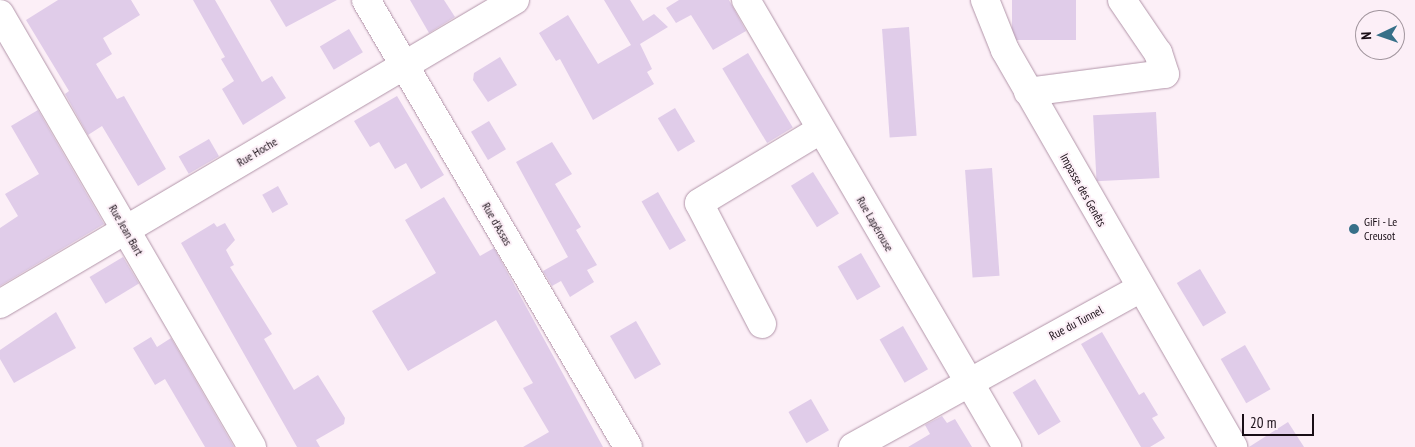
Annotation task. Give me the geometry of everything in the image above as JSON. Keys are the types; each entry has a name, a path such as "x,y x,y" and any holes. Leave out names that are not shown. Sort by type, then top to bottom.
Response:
{"street":[{"name":"Rue d'Assas","path":"366,0 628,447"},
{"name":"Rue Hoche","path":"0,304 126,231 403,64 515,0"},
{"name":"Rue Lapérouse","path":"746,0 1006,447"},
{"name":"Impasse des Genêts","path":"985,0 1028,92 1139,289"},
{"path":"1028,92 1165,74 1158,53 1122,0"},
{"name":"Rue Jean Bart","path":"0,14 252,447"},
{"path":"762,324 699,203 820,130"},
{"path":"1139,289 1233,447"},
{"name":"Rue du Tunnel","path":"853,447 967,381 1139,289"}],"building":[{"path":"58,0 131,0 140,15 103,38 112,54 96,64 117,99 124,96 166,169 138,186 102,126 88,135 65,94 69,91 26,20"},
{"path":"193,0 215,0 262,82 272,76 286,98 243,125 222,89 234,81 221,59 225,57"},
{"path":"270,0 337,0 286,27"},
{"path":"410,0 444,0 455,17 429,33"},
{"path":"604,0 630,0 643,21 654,14 668,27 640,44 652,69 647,72 654,84 593,120 560,59 556,61 539,33 568,15 598,64 631,45"},
{"path":"679,0 729,0 746,31 713,50 691,15 676,23 666,8"},
{"path":"1012,0 1076,0 1076,40 1012,40"},
{"path":"909,27 917,136 890,138 882,29"},
{"path":"349,29 363,52 334,70 320,47"},
{"path":"748,53 793,128 767,143 722,68"},
{"path":"500,57 517,85 488,102 473,80 474,73"},
{"path":"397,96 444,175 421,189 406,163 395,169 379,142 370,147 354,121"},
{"path":"675,108 695,141 678,152 658,118"},
{"path":"38,110 104,224 0,286 0,228 18,216 5,194 39,174 11,126"},
{"path":"1156,112 1159,178 1097,181 1093,115"},
{"path":"489,121 506,149 488,160 471,132"},
{"path":"209,139 219,156 189,174 179,156"},
{"path":"552,142 572,174 555,184 581,227 576,230 597,265 587,270 594,282 570,297 561,281 552,286 543,271 568,257 516,162"},
{"path":"992,168 1000,276 973,278 965,170"},
{"path":"813,172 839,214 817,227 791,186"},
{"path":"278,186 288,204 272,213 262,195"},
{"path":"658,192 686,240 670,250 642,202"},
{"path":"444,197 480,256 494,248 603,447 523,447 549,432 523,388 533,383 496,320 408,371 372,311 436,273 405,220"},
{"path":"214,223 217,227 225,223 235,240 226,250 234,265 230,267 272,334 264,339 294,390 318,375 345,418 344,424 316,440 320,447 297,447 181,243"},
{"path":"861,253 880,287 857,300 838,266"},
{"path":"123,257 139,284 106,304 90,277"},
{"path":"1200,269 1226,313 1203,327 1177,283"},
{"path":"56,312 76,348 14,383 0,359 0,350"},
{"path":"636,321 661,364 635,379 610,336"},
{"path":"903,326 928,369 905,383 880,340"},
{"path":"1102,332 1139,395 1144,392 1158,415 1152,418 1165,438 1150,447 1141,447 1081,344"},
{"path":"151,337 157,347 171,338 234,447 205,447 165,379 155,385 133,348"},
{"path":"1245,345 1270,389 1246,403 1221,359"},
{"path":"1035,379 1061,422 1038,435 1013,392"},
{"path":"811,399 829,430 806,443 788,412"},
{"path":"942,416 947,423 955,419 972,447 908,447 930,434 925,425"},
{"path":"1288,422 1304,447 1249,447"}],"place":[{"name":"GiFi - Le Creusot","path":"1354,229"}]}
